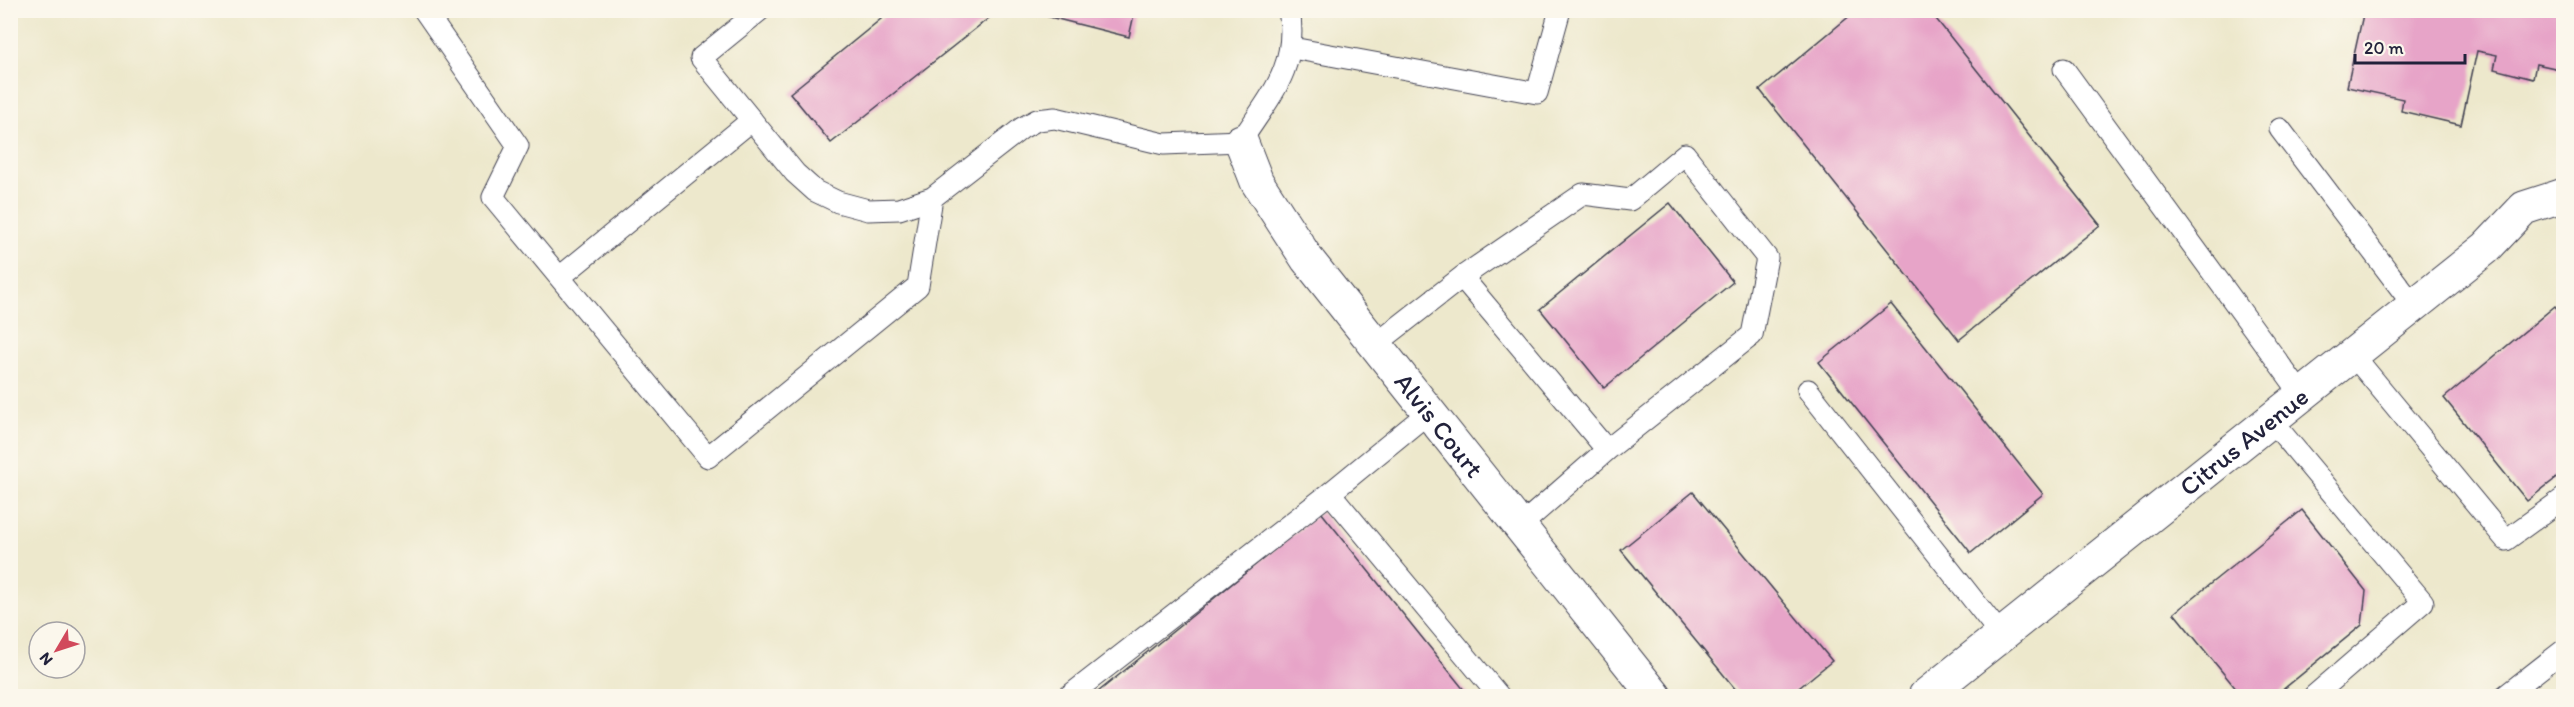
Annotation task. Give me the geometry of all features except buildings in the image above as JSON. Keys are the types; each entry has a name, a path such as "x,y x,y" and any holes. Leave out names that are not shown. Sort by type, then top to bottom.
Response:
{"street":[{"name":"Alvis Court","path":"1241,141 1257,182 1276,215 1307,259 1655,696"},
{"name":"Citrus Avenue","path":"1925,696 2486,248 2524,208 2564,195"}],"lane":[{"path":"424,10 518,146 493,197 708,457 918,286 932,198"},
{"path":"760,10 701,57 795,173 815,190 838,202 868,210 899,209 932,198 1022,128 1037,120 1055,118 1164,144 1241,141 1280,80 1292,48 1289,10"},
{"path":"1292,48 1537,93 1560,10"},
{"path":"2064,69 2302,395"},
{"path":"560,277 752,120"},
{"path":"2280,129 2414,306"},
{"path":"1375,345 1462,277 1584,194 1630,200 1684,154 1767,258 1752,335 1606,450 1520,526"},
{"path":"1462,277 1606,450"},
{"path":"2353,355 2506,540 2564,498"},
{"path":"1808,390 2001,635"},
{"path":"1069,696 1330,493 1429,412"},
{"path":"2271,420 2423,602 2314,696"},
{"path":"1330,493 1499,696"},
{"path":"2505,696 2564,650"}]}
